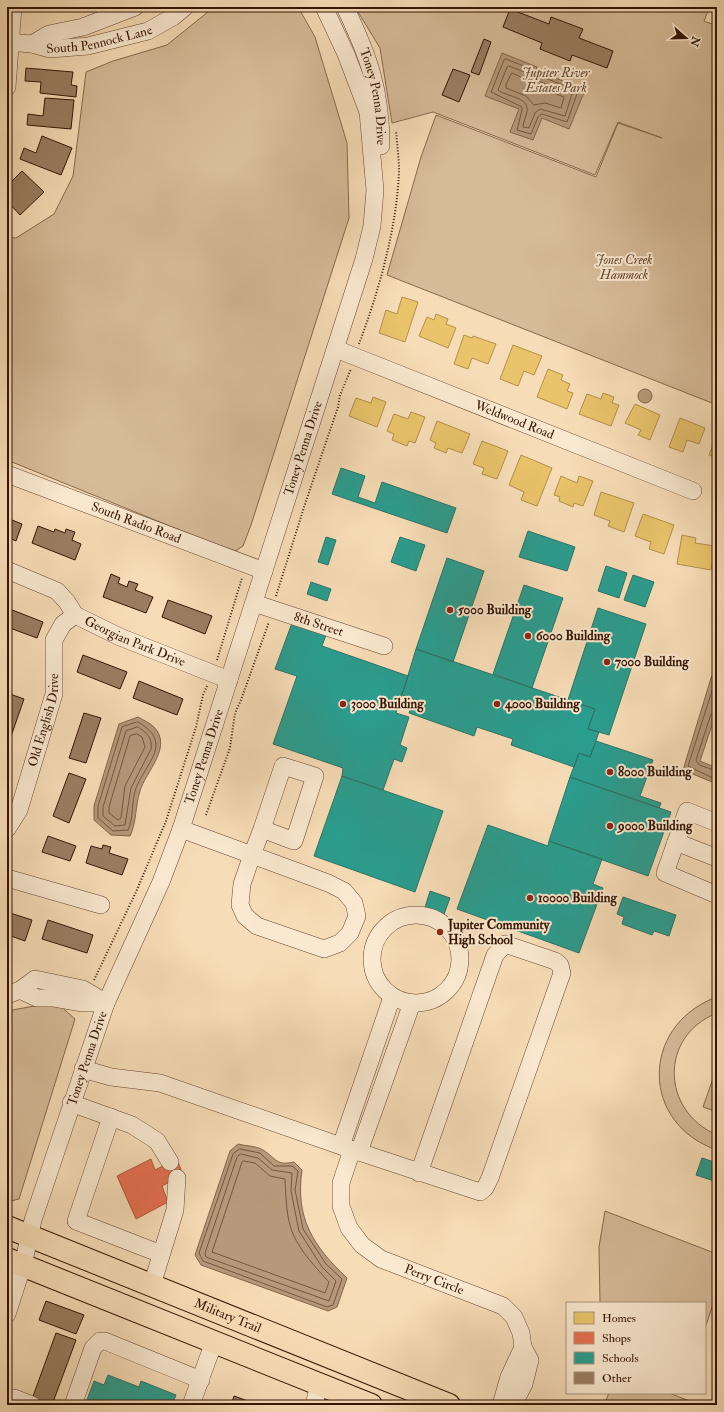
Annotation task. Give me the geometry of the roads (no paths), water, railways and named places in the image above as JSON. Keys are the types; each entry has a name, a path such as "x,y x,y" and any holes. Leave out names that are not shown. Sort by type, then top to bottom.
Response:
{"main road":[{"name":"Military Trail","path":"7,1227 449,1405"},
{"path":"15,1262 214,1342 316,1395 371,1405"}],"street":[{"path":"7,87 9,42 13,7"},
{"name":"South Pennock Lane","path":"32,44 49,34 83,27 135,7"},
{"name":"South Pennock Lane","path":"9,42 32,44 50,49 88,46 122,39 148,31 173,17 185,7"},
{"name":"Toney Penna Drive","path":"7,1314 15,1262 29,1235 71,1103 106,1003 161,882 181,829 364,259 372,226 375,190 368,112 346,54 324,7"},
{"name":"Toney Penna Drive","path":"344,7 365,49 376,82 381,117 381,172 375,190"},
{"name":"Weldwood Road","path":"336,349 693,491"},
{"name":"South Radio Road","path":"7,474 264,571"},
{"name":"Georgian Park Drive","path":"7,570 57,591 67,602 75,615 120,637 229,680"},
{"name":"8th Street","path":"254,603 384,646"},
{"name":"Old English Drive","path":"7,829 19,810 54,694 54,640 63,624 75,615"},
{"path":"717,823 687,811 665,874 717,894"},
{"path":"181,829 252,855 328,883 344,891 354,903 357,916 350,934 340,943 324,949 257,926 245,916 240,905 242,884 252,855 262,829"},
{"path":"676,842 717,858"},
{"path":"7,878 101,905"},
{"path":"421,916 435,920 448,929 457,943 459,952 458,973 449,988 442,995 428,1002 412,1003 392,996 384,990 376,978 372,957 375,945 387,926 402,918 421,916"},
{"path":"83,1069 111,1078 160,1083 419,1173 480,1192 485,1188 493,1170 562,973 560,965 555,961 504,944 495,955 419,1173"},
{"path":"13,993 37,998 53,998 81,1003 106,1003"},
{"name":"Perry Circle","path":"392,996 341,1183 341,1206 349,1228 362,1245 381,1259 503,1306 514,1318 521,1333 523,1347 530,1360 524,1384 513,1405"},
{"name":"Perry Circle","path":"351,1149 412,1003"},
{"path":"71,1103 132,1125 157,1141 170,1162"},
{"path":"111,1117 76,1221 161,1254"},
{"path":"152,1285 175,1210 177,1178"},
{"path":"73,1405 93,1348 100,1341 105,1340 201,1380"},
{"path":"191,1405 214,1342"},
{"path":"501,1405 509,1377 523,1347"},
{"path":"7,1398 14,1398 32,1405"}],"water":[{"path":"502,53 537,67 536,70 585,90 569,129 542,118 533,140 510,132 519,109 485,96"},
{"path":"642,389 648,389 652,393 652,399 648,403 642,403 638,399 638,393"},
{"path":"717,666 717,710 700,761 717,768 717,784 683,770 711,678"},
{"path":"138,717 154,727 159,735 161,743 160,751 140,791 134,825 130,836 111,835 94,820 94,806 119,724"},
{"path":"238,1144 261,1149 280,1162 294,1162 302,1170 301,1203 309,1230 325,1254 347,1278 337,1307 328,1311 201,1265 195,1255 230,1151"}],"place":[{"name":"5000 Building","path":"450,610"},
{"name":"6000 Building","path":"528,636"},
{"name":"7000 Building","path":"607,662"},
{"name":"3000 Building","path":"343,704"},
{"name":"4000 Building","path":"497,704"},
{"name":"8000 Building","path":"610,772"},
{"name":"9000 Building","path":"610,826"},
{"name":"10000 Building","path":"530,898"},
{"name":"Jupiter Community High School","path":"440,932"}],"park label":[{"name":"Jupiter River Estates Park","path":"556,80"},
{"name":"Jones Creek Hammock","path":"624,268"}]}
